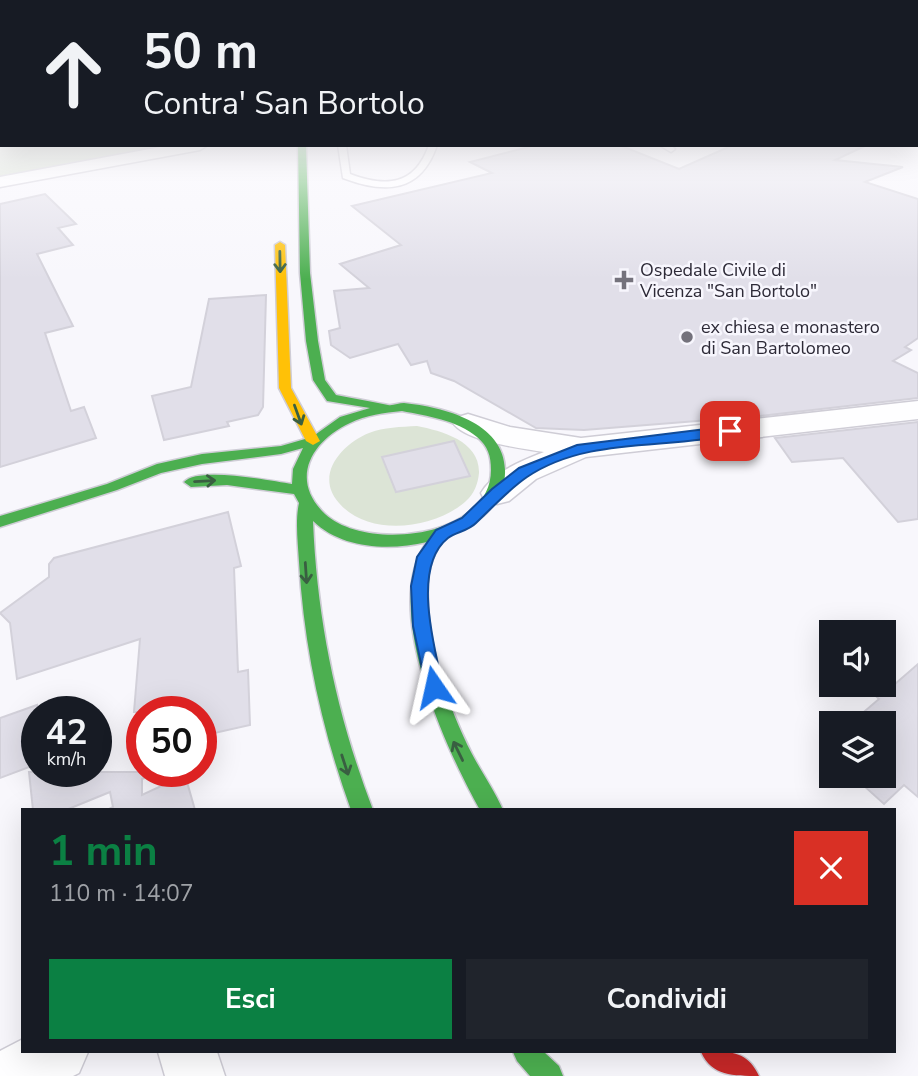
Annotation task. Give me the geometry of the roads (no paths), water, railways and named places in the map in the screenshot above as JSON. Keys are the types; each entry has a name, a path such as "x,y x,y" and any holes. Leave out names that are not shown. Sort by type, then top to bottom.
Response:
{"main road":[{"path":"112,487 227,480 302,498 319,519 338,531 388,542 441,534 468,522 497,493 502,469 497,451 485,435 468,423 428,409 345,402 332,398 318,380 305,273 303,178"},
{"path":"278,411 285,388 281,333 280,234"},
{"path":"285,388 293,402 297,419 313,442"},
{"path":"361,808 329,719 316,660 308,604 302,498 297,472 303,455 313,442 333,426 355,416 402,407"},
{"path":"202,459 250,438"},
{"path":"0,522 112,487 157,469 202,459 281,450 313,442"},
{"path":"441,534 425,557 423,566 419,586 422,626 441,712 469,773 491,808"},
{"path":"527,1053 548,1076"},
{"path":"715,1053 745,1076"}],"street":[{"path":"0,182 20,178"},
{"path":"468,423 505,436 582,448 918,410"},
{"path":"497,493 524,472 582,448"},
{"path":"14,1076 56,1053"},
{"path":"188,1053 195,1076"}],"lane":[{"path":"351,178 362,183 387,183 410,178"}],"place":[{"name":"Ospedale Civile di Vicenza \"San Bortolo\"","path":"624,280"},
{"name":"ex chiesa e monastero di San Bartolomeo","path":"687,337"}]}
